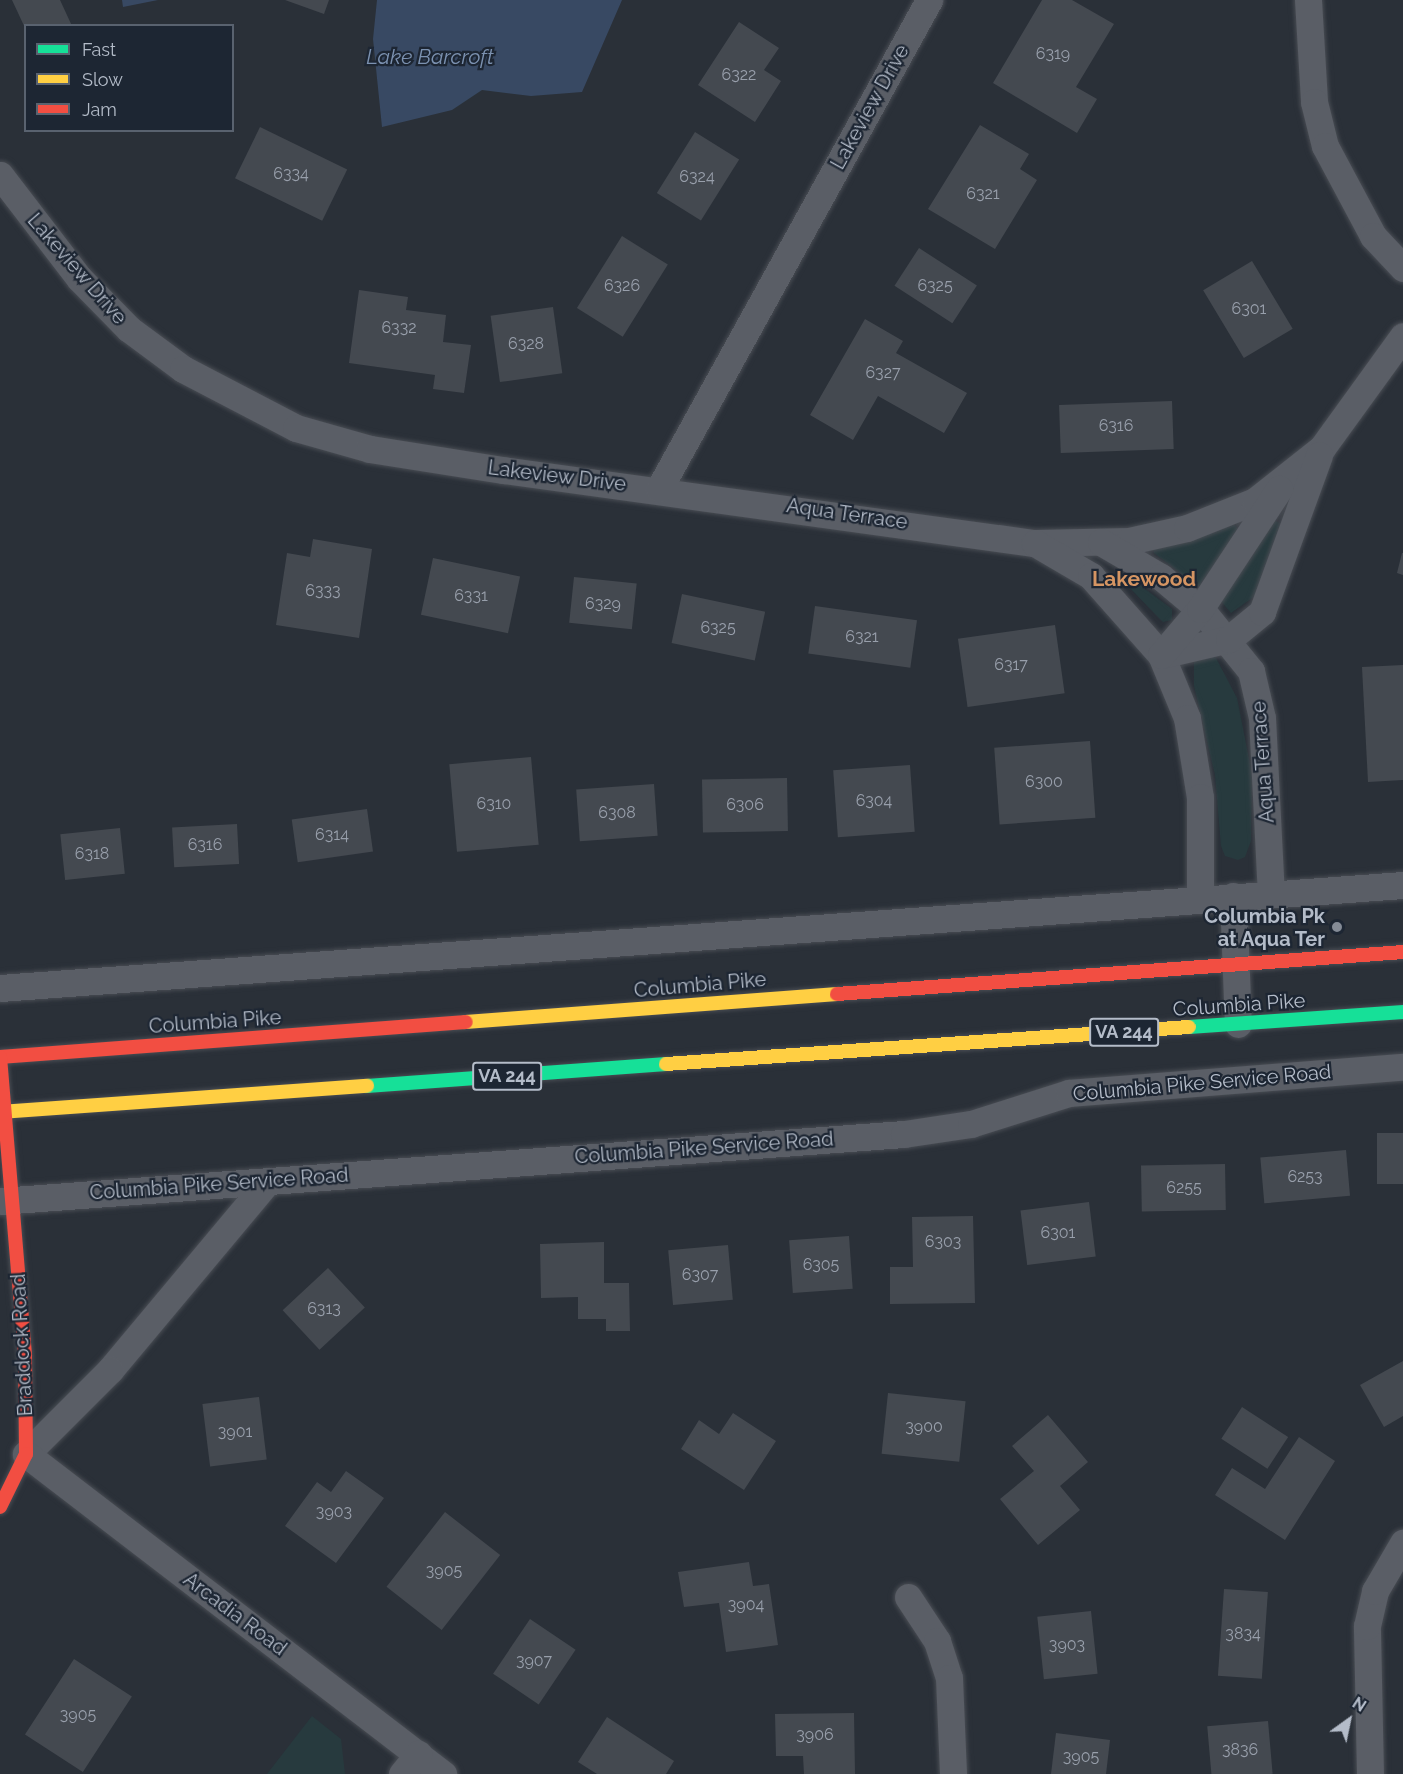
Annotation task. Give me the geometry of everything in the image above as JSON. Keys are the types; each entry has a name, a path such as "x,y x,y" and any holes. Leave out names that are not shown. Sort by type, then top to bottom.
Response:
{"main road":[{"name":"Columbia Pike","path":"0,1057 1403,952"},
{"name":"Columbia Pike","path":"2,1112 1403,1012"},
{"name":"Braddock Road","path":"0,1057 6,1200 25,1356 26,1454 0,1507"}],"street":[{"name":"Lakeview Drive","path":"0,175 79,278 129,329 242,404 297,428 370,449 659,489 929,0"},
{"path":"1308,0 1314,102 1325,146 1373,236 1403,268"},
{"name":"Aqua Terrace","path":"659,489 1034,543 1099,541 1187,528 1245,506 1283,483 1322,448 1403,336"},
{"name":"Aqua Terrace","path":"1229,639 1270,600 1322,448"},
{"name":"Aqua Terrace","path":"1161,655 1200,609 1283,483"},
{"name":"Aqua Terrace","path":"1099,541 1161,577 1200,609 1229,639 1251,671 1262,718 1271,893"},
{"name":"Aqua Terrace","path":"1034,543 1090,576 1161,655 1189,730 1200,797 1200,898"},
{"path":"1161,655 1229,639"},
{"path":"0,988 1200,898 1403,885"},
{"path":"1233,896 1238,1024"},
{"name":"Columbia Pike Service Road","path":"6,1200 904,1134 971,1124 1069,1093 1403,1067"},
{"name":"Braddock Road","path":"26,1454 110,1370 268,1181"},
{"name":"Arcadia Road","path":"26,1454 410,1764 443,1774"},
{"path":"1370,1774 1367,1626 1375,1591 1403,1543"},
{"path":"908,1597 937,1641 950,1678 953,1774"}],"green space":[{"path":"1274,520 1281,524 1255,596 1231,613 1220,600"},
{"path":"1233,524 1239,529 1199,587 1154,553 1153,548"},
{"path":"1117,568 1172,609 1172,620 1163,622 1119,577"},
{"path":"1215,656 1237,698 1252,774 1251,841 1245,857 1238,860 1225,856 1221,846 1215,775 1194,686 1194,662"},
{"path":"312,1716 341,1739 345,1774 267,1774"}],"water":[{"path":"122,0 158,0 123,7"},
{"name":"Lake Barcroft","path":"377,0 622,0 582,92 531,96 482,90 452,110 382,127 373,39"}],"building":[{"path":"12,0 60,0 71,24 24,24"},
{"path":"285,0 329,0 324,14"},
{"path":"1042,0 1072,0 1114,24 1076,87 1097,99 1077,133 993,83"},
{"path":"739,22 779,48 764,70 781,81 755,122 698,85"},
{"path":"980,125 1029,154 1020,169 1037,180 995,249 928,209"},
{"path":"260,127 347,170 322,221 235,178"},
{"path":"695,132 739,160 701,221 657,193"},
{"path":"622,236 668,265 623,337 577,308"},
{"path":"919,248 977,286 952,323 894,286"},
{"path":"1252,261 1293,329 1244,358 1203,290"},
{"path":"359,290 408,297 406,310 446,315 443,342 471,345 464,393 433,389 435,375 349,363"},
{"path":"553,307 562,373 500,382 491,316"},
{"path":"865,319 903,341 896,353 967,393 944,433 878,396 853,440 810,415"},
{"path":"1172,401 1174,449 1061,453 1059,405"},
{"path":"313,539 372,549 359,638 276,625 287,553 310,557"},
{"path":"1403,553 1403,575 1397,573"},
{"path":"433,558 520,577 508,633 421,615"},
{"path":"574,577 637,584 632,629 569,623"},
{"path":"682,594 765,612 755,661 672,643"},
{"path":"815,606 917,620 910,668 808,654"},
{"path":"1055,625 1065,693 968,707 958,639"},
{"path":"1403,665 1403,780 1368,782 1362,667"},
{"path":"1090,741 1095,818 1000,825 994,748"},
{"path":"531,757 539,845 457,852 449,764"},
{"path":"910,765 915,832 838,837 833,770"},
{"path":"787,778 788,831 703,832 702,779"},
{"path":"654,784 658,836 580,841 576,789"},
{"path":"367,809 373,852 298,862 292,820"},
{"path":"237,824 239,864 174,867 172,827"},
{"path":"120,828 125,874 65,880 60,834"},
{"path":"1377,1133 1403,1133 1403,1184 1377,1184"},
{"path":"1346,1150 1350,1196 1264,1203 1260,1157"},
{"path":"1225,1164 1226,1210 1142,1211 1141,1165"},
{"path":"1089,1202 1096,1257 1027,1265 1021,1210"},
{"path":"973,1216 975,1303 890,1304 890,1267 913,1267 912,1217"},
{"path":"849,1236 853,1289 793,1293 789,1240"},
{"path":"604,1242 604,1283 629,1283 630,1331 606,1331 606,1319 578,1319 578,1297 541,1298 540,1244"},
{"path":"728,1245 733,1300 673,1305 668,1250"},
{"path":"328,1268 365,1307 319,1350 283,1310"},
{"path":"1403,1361 1403,1416 1384,1427 1360,1385"},
{"path":"888,1393 966,1401 959,1462 882,1454"},
{"path":"259,1397 267,1460 210,1466 202,1404"},
{"path":"1242,1407 1288,1437 1267,1469 1221,1439"},
{"path":"733,1413 776,1441 744,1490 681,1449 699,1420 719,1434"},
{"path":"1048,1415 1088,1462 1060,1486 1080,1510 1038,1545 1000,1499 1034,1471 1012,1446"},
{"path":"1299,1437 1335,1461 1285,1540 1215,1495 1232,1468 1265,1489"},
{"path":"346,1471 384,1498 336,1563 285,1526 317,1482 331,1492"},
{"path":"445,1512 500,1555 442,1630 387,1587"},
{"path":"749,1562 753,1586 769,1584 778,1645 726,1652 719,1603 684,1607 678,1572"},
{"path":"1224,1589 1268,1592 1262,1679 1218,1676"},
{"path":"1091,1611 1098,1674 1044,1679 1037,1617"},
{"path":"530,1619 576,1650 539,1704 493,1674"},
{"path":"74,1659 132,1697 83,1772 25,1734"},
{"path":"854,1713 855,1774 804,1774 803,1756 776,1756 775,1714"},
{"path":"607,1717 674,1761 666,1774 597,1774 578,1762"},
{"path":"1268,1721 1273,1774 1211,1774 1207,1726"},
{"path":"1056,1733 1110,1740 1106,1774 1051,1774"}],"traffic: fast":[{"path":"1189,1027 1403,1012"},
{"path":"367,1086 666,1064"}],"traffic: slow":[{"path":"466,1022 837,994"},
{"path":"666,1064 1189,1027"},
{"path":"0,1112 367,1086"}],"traffic: jam":[{"path":"837,994 1403,952"},
{"path":"0,1057 466,1022"},
{"path":"0,1057 25,1356 26,1454 0,1507"}],"place":[{"name":"Columbia Pk at Aqua Ter","path":"1337,927"}],"district":[{"name":"Lakewood","path":"1144,579"}]}
